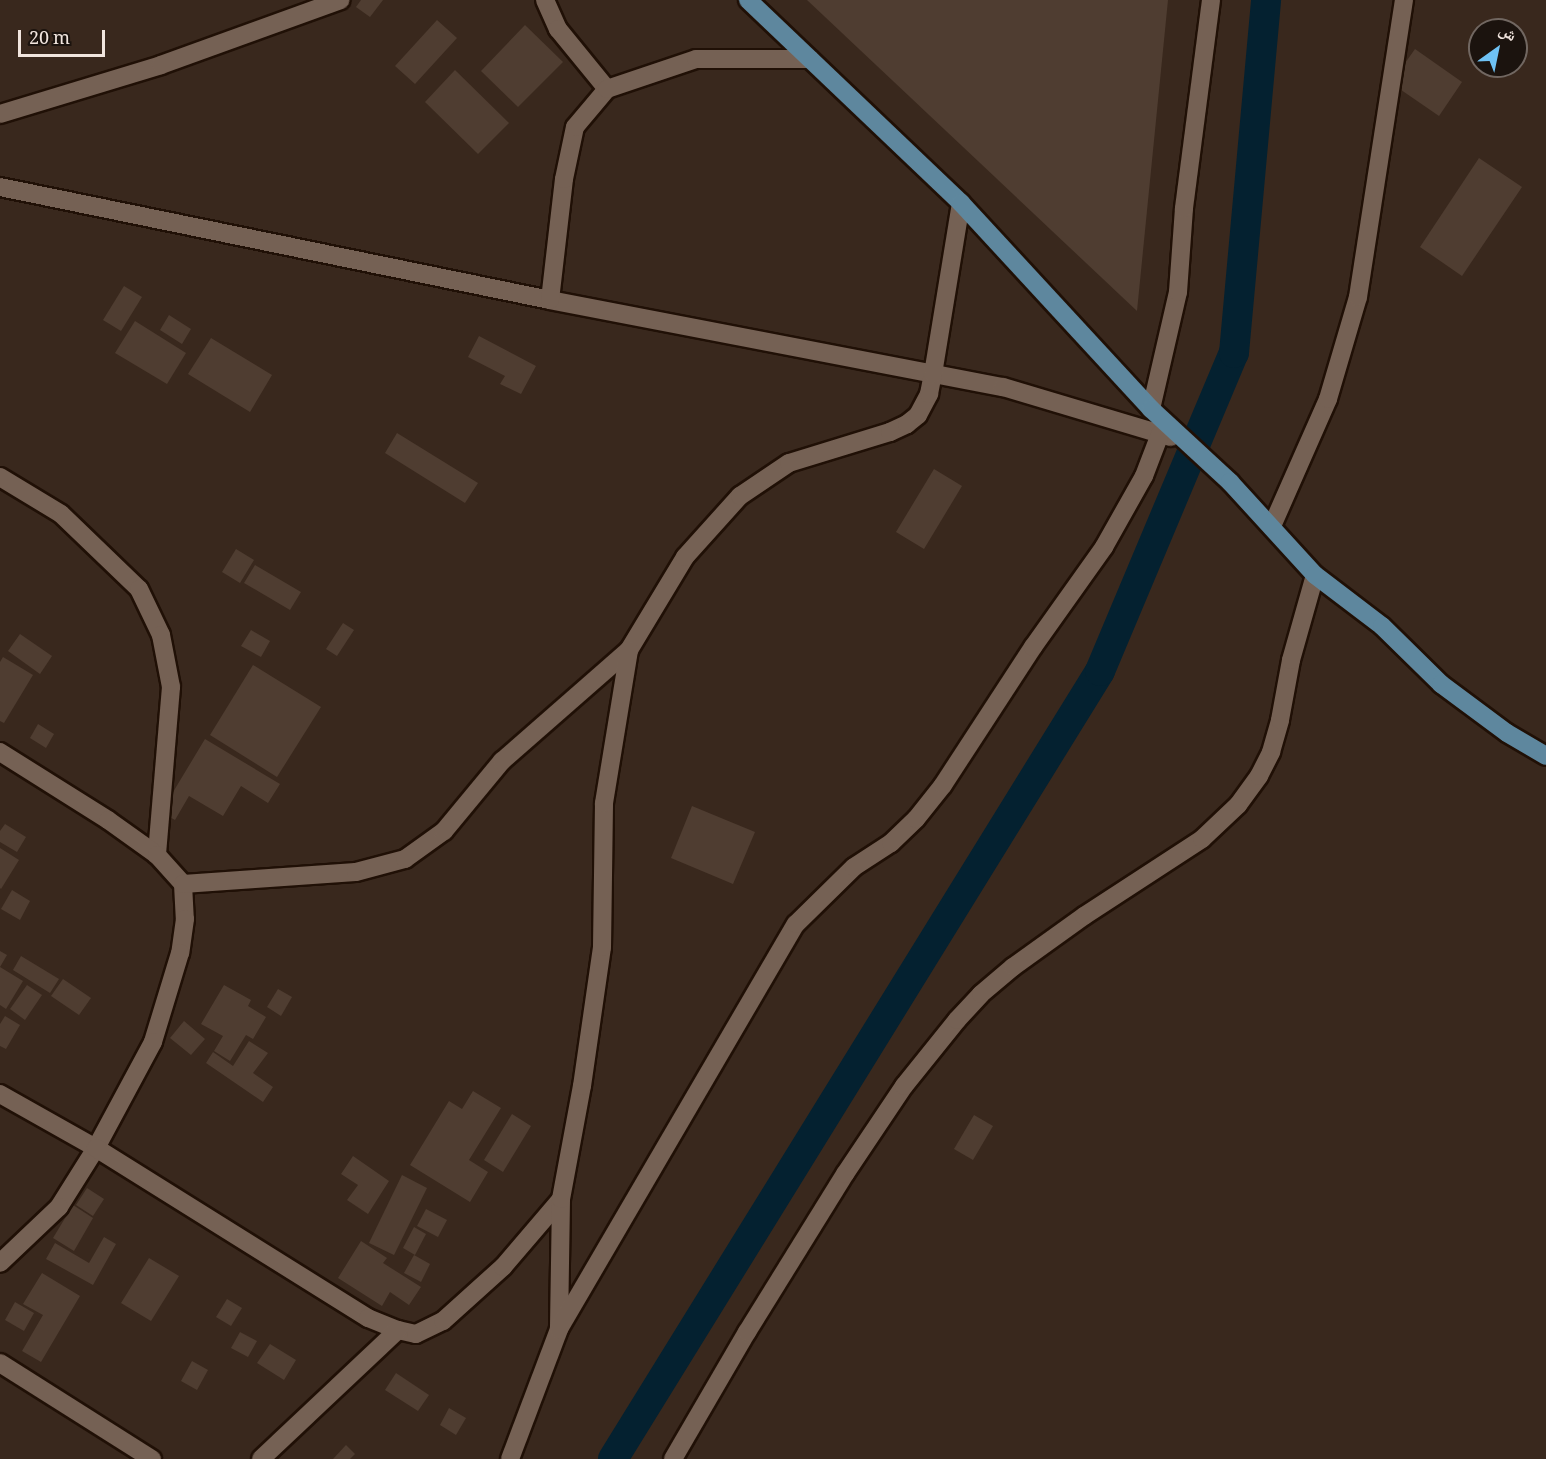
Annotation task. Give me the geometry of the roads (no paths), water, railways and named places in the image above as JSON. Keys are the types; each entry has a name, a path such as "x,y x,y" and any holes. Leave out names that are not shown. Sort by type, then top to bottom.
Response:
{"main road":[{"path":"748,0 961,203 1151,409 1230,482 1315,575 1382,626 1441,684 1507,733 1546,756"}],"street":[{"path":"0,114 161,65 340,0"},
{"path":"544,0 558,29 607,89"},
{"path":"1151,409 1178,292 1184,208 1211,0"},
{"path":"1272,526 1328,399 1358,297 1404,0"},
{"path":"550,300 564,179 575,127 607,89 696,59 810,59"},
{"path":"0,187 550,300 1004,387 1185,441"},
{"path":"183,884 356,872 405,859 444,831 502,761 629,650 685,557 740,496 789,463 907,424 918,415 928,394 933,374 961,203"},
{"path":"510,1459 559,1329 796,924 854,867 891,843 916,819 944,785 1033,647 1104,547 1144,477 1160,434"},
{"path":"0,477 61,514 139,589 161,635 171,687 157,855"},
{"path":"673,1459 747,1332 845,1174 904,1086 957,1020 981,994 1013,967 1084,916 1202,839 1238,805 1271,752 1291,660 1315,575"},
{"path":"559,1329 561,1199 582,1086 602,947 604,803 629,650"},
{"path":"0,752 108,820 157,855 183,884 185,919 180,953 153,1042 96,1148 59,1207 0,1263"},
{"path":"0,1094 96,1148 368,1318 398,1330 416,1334 443,1321 503,1267 561,1199"},
{"path":"261,1459 398,1330"},
{"path":"0,1364 152,1459"}],"waterway":[{"path":"613,1459 1100,671 1234,353 1266,0"}]}
